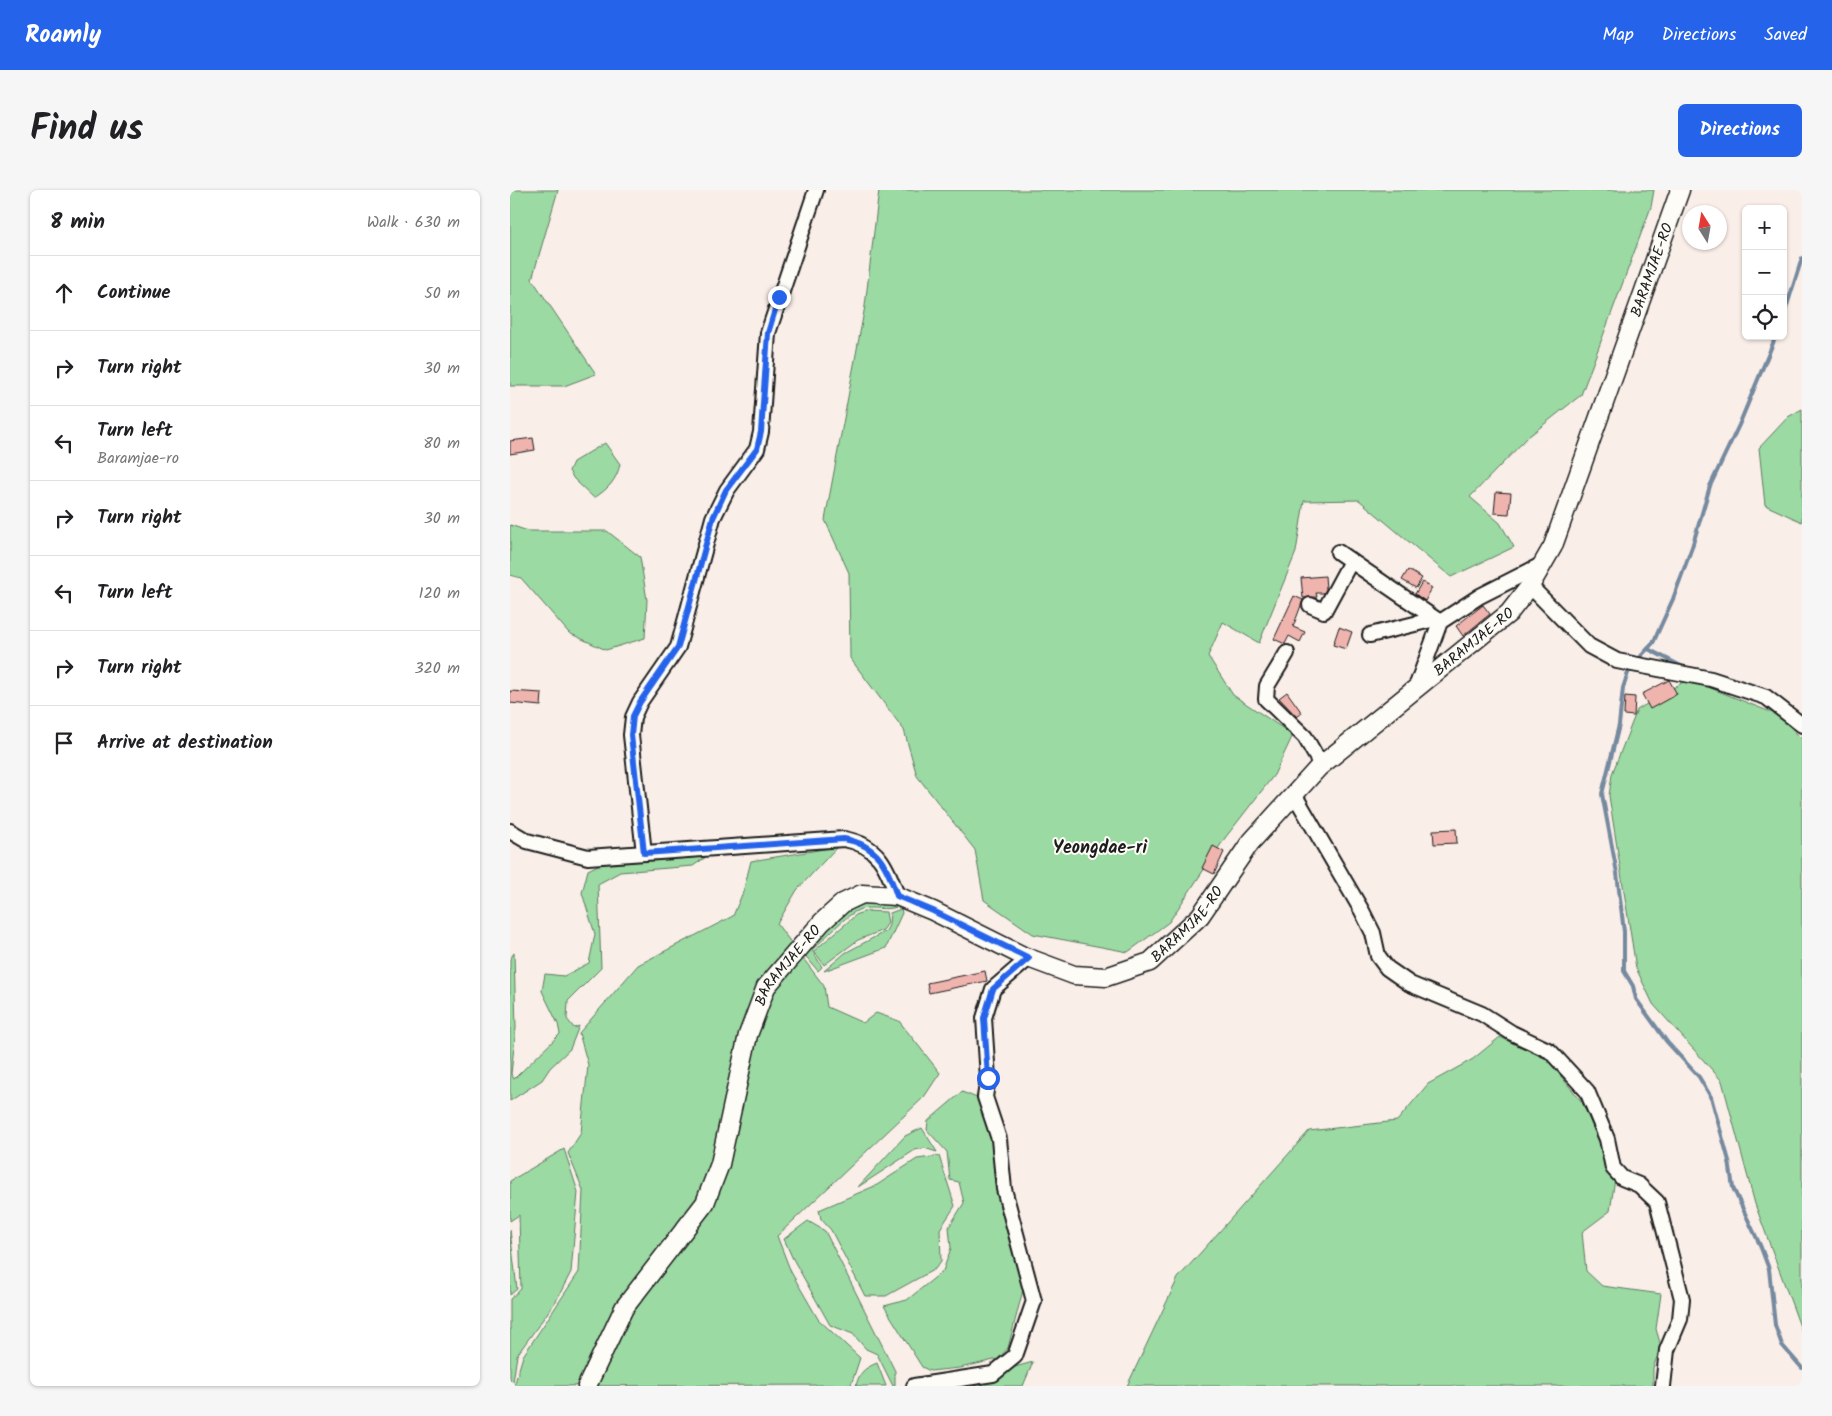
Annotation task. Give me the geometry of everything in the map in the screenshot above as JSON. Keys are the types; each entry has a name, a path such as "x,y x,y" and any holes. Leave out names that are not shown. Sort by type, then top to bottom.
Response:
{"street":[{"path":"644,853 631,735 633,716 640,702 678,647 713,518 726,490 757,449 761,432 768,333 816,190"},
{"name":"BARAMJAE-RO","path":"587,1386 624,1308 667,1255 705,1203 720,1164 748,1035 766,987 822,922 843,903 862,894 897,896 933,911 1029,958 1074,975 1106,977 1150,962 1200,916 1250,843 1321,765 1509,613 1530,586 1553,546 1680,190"},
{"path":"1338,552 1437,620"},
{"path":"1310,605 1324,611 1351,561"},
{"path":"1370,635 1437,620 1543,564"},
{"path":"1530,586 1590,646 1617,661 1710,679 1766,697 1802,725"},
{"path":"1415,690 1437,620"},
{"path":"1287,653 1267,686 1266,699 1305,737 1321,765"},
{"path":"1294,794 1366,918 1373,933 1378,956 1387,968 1410,984 1482,1014 1512,1033 1550,1051 1587,1091 1607,1139 1613,1168 1622,1178 1639,1186 1657,1202 1682,1299 1680,1319 1667,1350 1663,1386"},
{"path":"510,831 527,841 588,857 844,839 869,846 888,870 897,896"},
{"path":"914,1386 993,1374 1015,1356 1034,1302 1004,1189 1000,1139 985,1097 988,1078 984,1018 993,989 1029,958"}],"green space":[{"path":"510,190 558,190 532,279 596,374 564,386 510,386"},
{"path":"879,190 1654,190 1651,207 1581,395 1528,437 1470,497 1500,523 1514,547 1451,577 1359,500 1304,501 1296,552 1259,643 1223,622 1208,656 1233,695 1293,735 1274,775 1225,838 1169,922 1128,952 1033,934 984,900 975,850 917,776 904,730 850,658 849,573 825,520 865,306"},
{"path":"1802,409 1802,522 1765,505 1759,448 1788,417"},
{"path":"605,443 620,464 611,484 594,498 574,479 569,471 573,462"},
{"path":"510,525 528,531 607,531 640,557 647,600 645,638 606,650 569,633 521,578 510,575"},
{"path":"1688,679 1778,715 1802,739 1802,1332 1755,1204 1722,1081 1653,1004 1636,968 1609,796 1612,774 1637,710"},
{"path":"837,847 797,890 777,924 824,986 827,1007 863,1023 876,1013 899,1021 940,1073 924,1097 777,1236 791,1272 818,1319 860,1358 851,1385 514,1386 523,1356 579,1272 583,1190 568,1153 581,1133 588,1065 579,1033 638,965 733,916 743,892 751,861"},
{"path":"706,857 693,866 620,872 598,884 601,968 568,1001 567,1019 574,1028 579,1026 570,1049 550,1068 542,1080 510,1101 510,959 514,953 516,1028 511,1074 514,1079 560,1034 558,1024 542,991 545,974 564,976 589,963 595,934 582,893 588,870 600,864"},
{"path":"873,901 897,907 861,909 849,916 812,950 822,967 818,971 804,954 844,912"},
{"path":"901,909 902,913 886,948 824,971 845,953 886,931 889,925 890,913"},
{"path":"867,911 886,912 888,923 883,930 858,940 824,965 814,951 857,914"},
{"path":"1500,1037 1547,1059 1582,1102 1615,1179 1610,1211 1582,1232 1586,1271 1602,1286 1661,1294 1656,1329 1661,1346 1653,1368 1653,1386 1127,1386 1178,1278 1309,1131 1397,1121 1428,1084 1473,1059"},
{"path":"962,1092 977,1098 993,1143 1000,1207 1024,1286 1008,1348 998,1359 960,1368 930,1371 922,1367 884,1306 907,1300 943,1271 951,1248 949,1227 964,1203 959,1182 950,1180 947,1152 927,1130 928,1121"},
{"path":"922,1128 937,1152 924,1148 915,1150 858,1187 905,1136"},
{"path":"564,1149 578,1192 571,1272 556,1301 517,1355 513,1382 510,1379 510,1299 521,1289 519,1215 510,1221 510,1181"},
{"path":"939,1156 955,1206 940,1229 941,1261 935,1269 886,1296 865,1296 831,1230 821,1219 819,1210 877,1185 917,1159"},
{"path":"808,1221 825,1231 895,1371 895,1386 893,1386 877,1354 866,1349 853,1334 830,1325 792,1257 784,1239"},
{"path":"510,1230 517,1289 510,1295"},
{"path":"1033,1362 1023,1386 974,1386 993,1381 1015,1367"},
{"path":"877,1363 886,1386 856,1386 863,1371"}],"building":[{"path":"533,438 535,450 510,454 510,441"},
{"path":"1496,492 1511,493 1509,514 1494,513"},
{"path":"1408,570 1422,578 1416,588 1402,580"},
{"path":"1325,576 1326,589 1324,593 1316,593 1317,597 1303,598 1301,578"},
{"path":"1422,582 1432,588 1425,601 1415,594"},
{"path":"1294,596 1303,600 1293,627 1305,632 1300,642 1289,636 1285,644 1274,639"},
{"path":"1483,605 1490,614 1463,636 1456,626"},
{"path":"1339,627 1352,632 1346,649 1333,645"},
{"path":"1669,680 1677,694 1650,709 1642,694"},
{"path":"510,691 542,693 541,706 510,703"},
{"path":"1287,692 1302,713 1297,717 1279,698"},
{"path":"1625,696 1635,697 1634,716 1624,715"},
{"path":"1456,829 1457,843 1434,844 1433,830"},
{"path":"1213,846 1224,852 1214,874 1202,868"},
{"path":"985,971 987,981 929,993 927,983"}],"waterway":[{"path":"1787,305 1802,258"},
{"path":"1641,656 1653,643 1673,599 1692,547 1710,486 1739,425 1774,340"},
{"path":"1648,649 1683,667"},
{"path":"1629,670 1623,688 1619,725 1602,794 1617,873 1624,932 1624,971 1633,986 1636,999 1667,1042 1699,1077 1711,1097 1729,1161 1733,1188 1760,1245 1769,1269 1775,1325 1782,1345 1802,1368"}],"district":[{"name":"Yeongdae-ri","path":"1100,847"}],"route":[{"path":"779,297 768,333 761,432 757,449 750,462 726,490 713,518 678,647 640,702 633,716 631,735 644,853 844,839 857,841 869,846 888,870 897,896 933,911 1029,958 993,989 984,1018 988,1078"}]}
